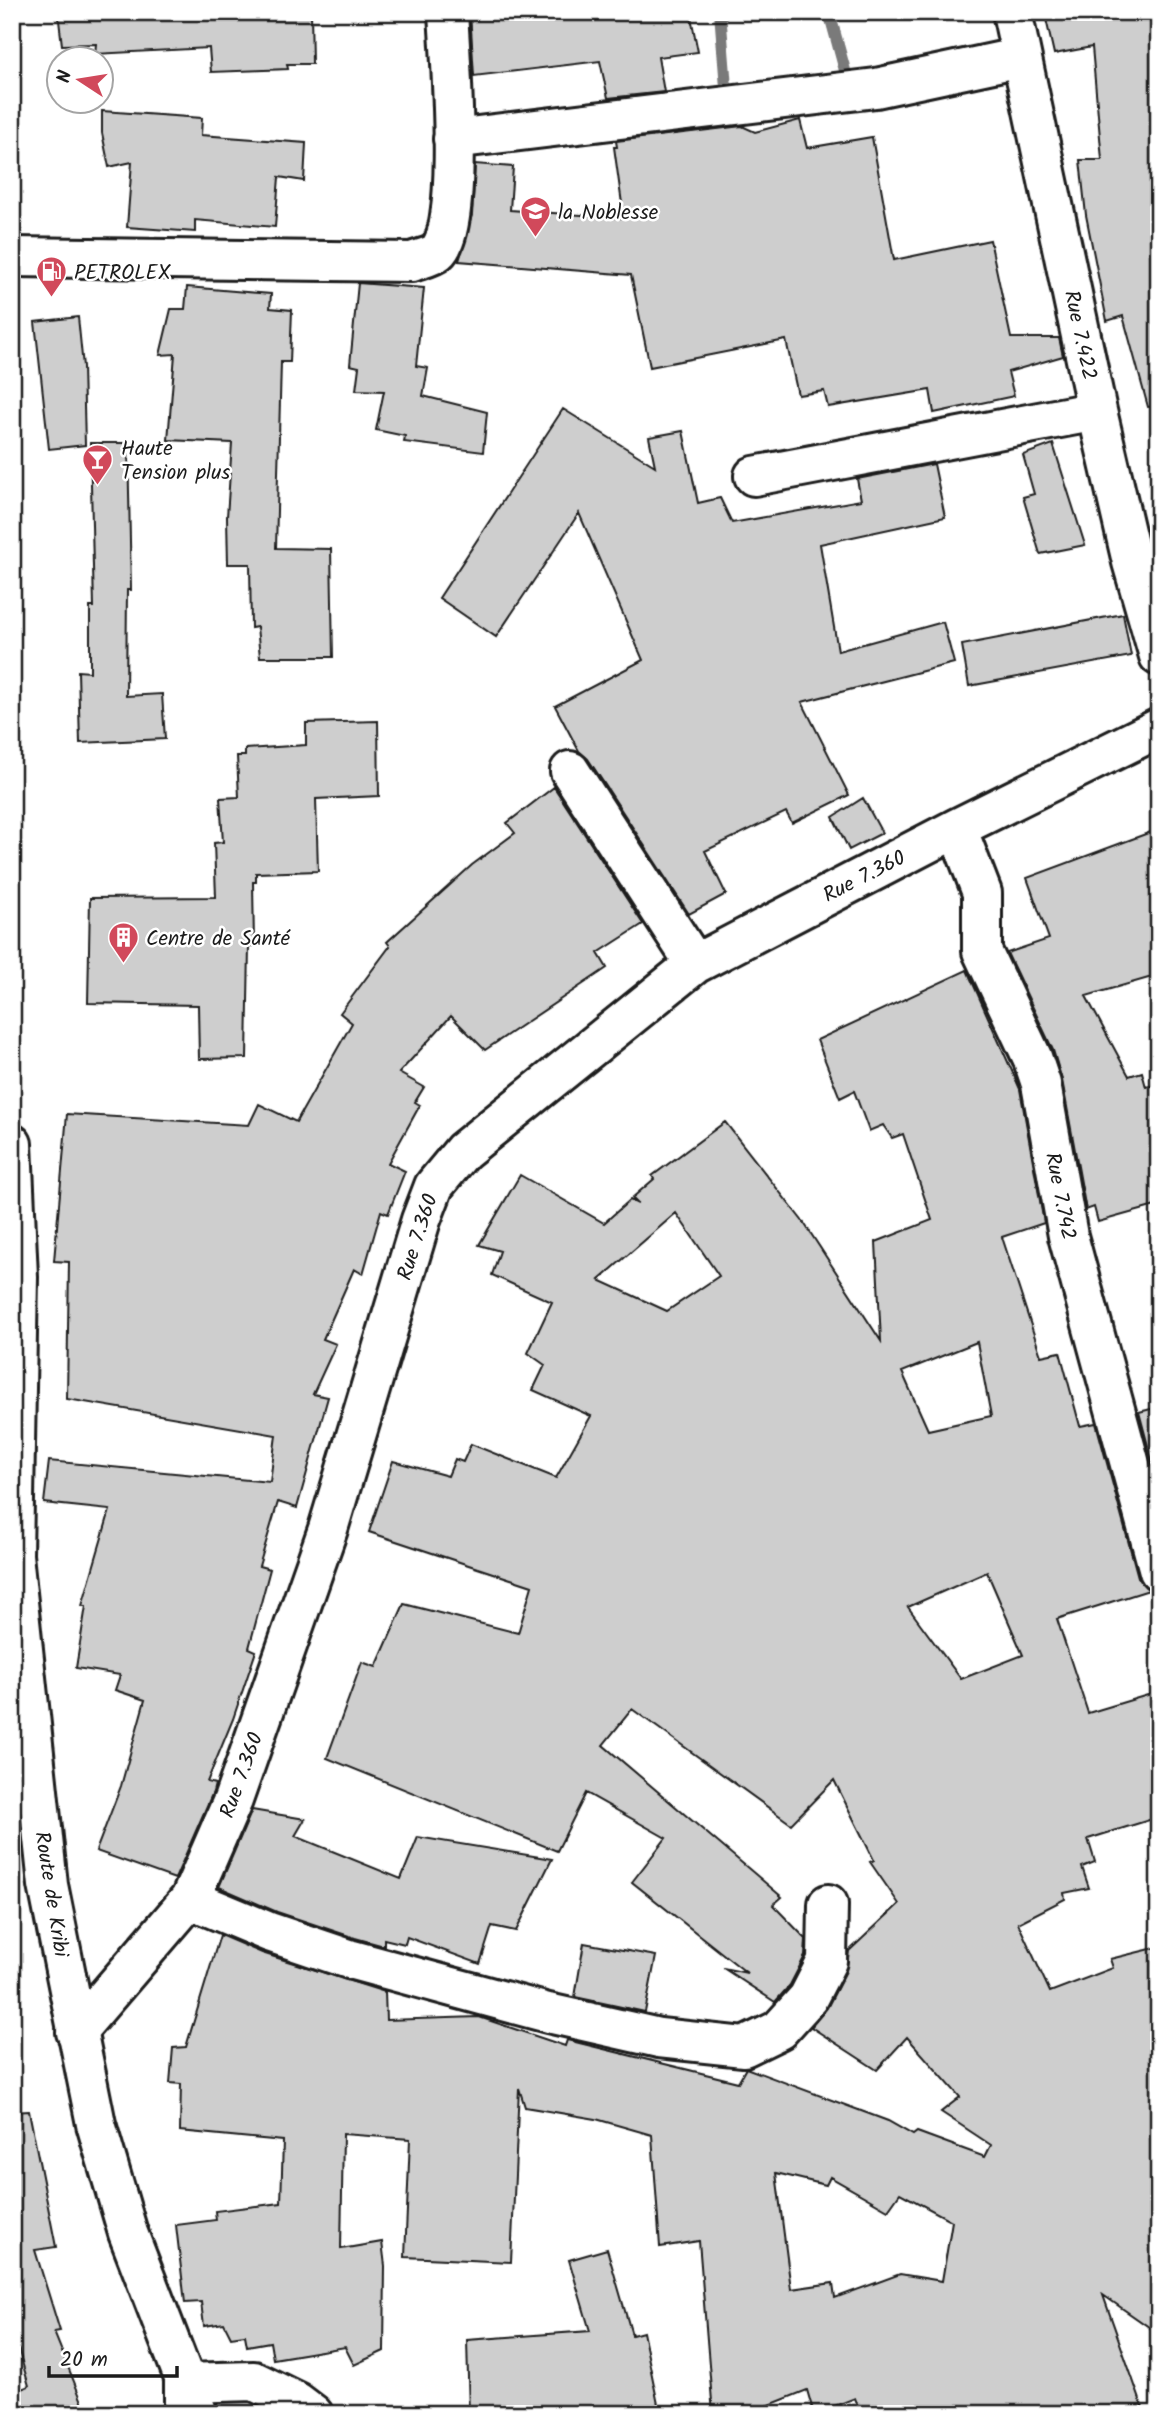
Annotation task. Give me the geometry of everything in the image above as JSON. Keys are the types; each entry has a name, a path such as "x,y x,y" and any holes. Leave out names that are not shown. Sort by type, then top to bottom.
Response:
{"street":[{"path":"12,257 412,262 437,252 449,232 453,139 449,12"},
{"name":"Rue 7.422","path":"1012,12 1097,411 1132,562 1159,656"},
{"path":"453,139 876,88 1021,57"},
{"path":"754,476 1097,411"},
{"name":"Rue 7.360","path":"76,2032 190,1899 233,1800 328,1529 421,1220 434,1186 463,1151 695,964 957,828 1159,728"},
{"path":"570,771 695,964"},
{"name":"Rue 7.742","path":"957,828 982,893 982,951 1032,1057 1041,1084 1068,1236 1159,1571"},
{"name":"Route de Kribi","path":"12,1144 18,1277 13,1555 48,1885 96,2124 128,2233 189,2403"},
{"path":"190,1899 268,1932 349,1959 548,2014 659,2038 744,2047 779,2031 808,1998 827,1961 828,1903"},
{"path":"189,2403 254,2381 297,2402 313,2414"}],"building":[{"path":"58,12 311,12 312,64 287,64 288,69 211,72 209,48 116,53 116,46 62,45"},
{"path":"470,12 690,12 698,52 658,57 664,92 608,98 600,61 474,76"},
{"path":"1079,12 1159,12 1159,406 1148,407 1123,316 1107,321 1086,215 1080,160 1102,160 1092,47 1054,54 1046,19"},
{"path":"116,112 202,118 201,135 306,143 304,181 279,177 275,227 195,220 195,232 127,227 132,162 109,167 102,133 102,116 116,116"},
{"path":"800,120 807,148 872,137 894,260 990,240 1011,338 1059,338 1063,356 1008,372 1014,396 934,413 930,390 828,407 824,391 798,395 786,340 650,367 631,275 459,261 472,215 475,164 513,167 510,210 624,218 614,147 617,147 616,141 742,126 755,132"},
{"path":"358,283 424,288 416,366 428,368 423,396 487,412 483,452 404,442 405,436 376,430 384,391 356,390 359,367 350,365"},
{"path":"187,287 271,294 270,308 292,310 290,362 281,362 276,548 331,549 333,657 260,657 257,627 251,628 250,564 228,564 227,517 232,443 168,440 175,354 160,355 171,309 185,309"},
{"path":"78,317 83,367 85,445 49,449 35,322"},
{"path":"563,409 655,466 649,437 683,431 698,503 720,498 732,523 861,500 857,479 934,464 945,517 820,544 838,651 943,622 954,663 802,702 849,795 792,823 786,812 705,851 726,894 689,914 588,759 579,751 555,706 643,660 579,513 496,637 439,598"},
{"path":"90,443 128,443 131,590 127,590 126,696 162,694 165,739 80,743 78,671 90,672 90,607 94,607"},
{"path":"1053,444 1085,545 1040,554 1023,497 1034,494 1023,455"},
{"path":"1123,614 1131,656 969,686 962,645"},
{"path":"378,721 379,796 316,799 318,871 256,873 256,882 253,882 254,946 249,946 247,1058 199,1059 198,1005 88,1003 90,898 216,897 214,843 223,842 220,798 239,797 237,756 245,756 245,749 306,745 306,723"},
{"path":"554,787 643,924 598,953 607,968 485,1050 451,1016 399,1073 424,1087 415,1102 420,1105 388,1163 405,1171 388,1214 381,1211 363,1274 354,1269 323,1339 336,1344 313,1394 328,1397 297,1508 278,1502 259,1566 270,1569 249,1648 256,1651 233,1719 207,1782 215,1784 213,1792 175,1879 96,1851 121,1786 145,1700 115,1690 120,1675 76,1668 86,1606 82,1606 110,1510 44,1503 49,1461 270,1482 276,1435 67,1399 69,1262 54,1261 67,1114 249,1125 259,1104 296,1122 352,1023 340,1013 390,946 387,942 472,865 515,833 507,823"},
{"path":"863,798 882,833 849,850 833,817"},
{"path":"1159,829 1159,975 1086,996 1129,1076 1142,1072 1146,1087 1159,1084 1159,1205 1098,1222 1094,1207 1086,1210 1062,1080 1053,1050 1007,953 1049,939 1027,878"},
{"path":"967,970 1020,1089 1044,1223 1002,1237 1041,1356 1060,1352 1080,1426 1096,1423 1138,1577 1149,1590 1057,1619 1088,1713 1151,1694 1159,1718 1159,1817 1088,1839 1095,1862 1082,1867 1089,1888 1064,1893 1065,1899 1018,1923 1050,1992 1113,1968 1110,1959 1159,1947 1159,2334 1103,2295 1145,2414 861,2414 855,2398 814,2414 807,2390 747,2414 713,2414 699,2241 660,2247 652,2135 596,2119 525,2107 519,2088 511,2262 405,2257 410,2139 343,2134 341,2249 382,2242 385,2266 384,2351 354,2365 345,2347 273,2359 270,2342 247,2346 245,2335 231,2337 224,2323 204,2326 201,2302 185,2303 176,2225 216,2220 215,2211 281,2203 283,2141 180,2131 181,2084 170,2083 173,2048 186,2047 220,1935 262,1953 385,1992 386,2020 479,2017 565,2046 567,2040 738,2082 746,2068 888,2121 913,2135 917,2132 985,2157 991,2145 941,2112 960,2097 907,2037 877,2070 811,2027 827,2008 846,1971 849,1951 899,1904 870,1862 874,1860 834,1780 791,1824 632,1709 603,1745 782,1897 773,1905 806,1939 805,1956 790,1985 775,2002 723,1968 747,1973 632,1882 666,1838 586,1793 557,1851 327,1758 362,1662 376,1667 404,1604 518,1633 532,1586 369,1532 393,1461 448,1476 455,1459 463,1462 471,1444 556,1478 591,1416 533,1390 545,1365 528,1353 552,1302 492,1275 500,1251 479,1245 520,1175 604,1223 630,1200 638,1204 632,1198 654,1179 652,1176 725,1122 804,1223 881,1341 876,1242 932,1220 903,1134 892,1138 883,1125 869,1131 854,1091 840,1098 817,1040","holes":["676,1213 719,1276 667,1311 599,1280","977,1342 991,1416 928,1430 902,1372","987,1572 1023,1655 961,1679 908,1607","776,2173 826,2185 830,2177 888,2210 900,2193 952,2221 942,2281 900,2274 835,2298 833,2283 791,2289"]},
{"path":"1159,1407 1159,1487 1139,1412"},
{"path":"252,1810 305,1819 295,1836 401,1879 418,1837 552,1859 516,1931 492,1926 480,1964 407,1937 405,1944 384,1939 384,1946 355,1938 277,1912 219,1887"},
{"path":"584,1943 656,1956 645,2012 575,1997"},
{"path":"29,2111 56,2247 35,2250 60,2331 54,2332 87,2414 12,2414 12,2393 29,2386 12,2327 12,2112"},
{"path":"607,2249 632,2335 643,2332 660,2414 469,2414 467,2340 590,2331 569,2260"}],"waterway":[{"path":"720,12 727,100"},
{"path":"829,12 849,85"}],"place":[{"name":"la Noblesse","path":"535,239"},
{"name":"PETROLEX","path":"51,299"},
{"name":"Haute Tension plus","path":"98,487"},
{"name":"Centre de Santé","path":"123,965"}]}
